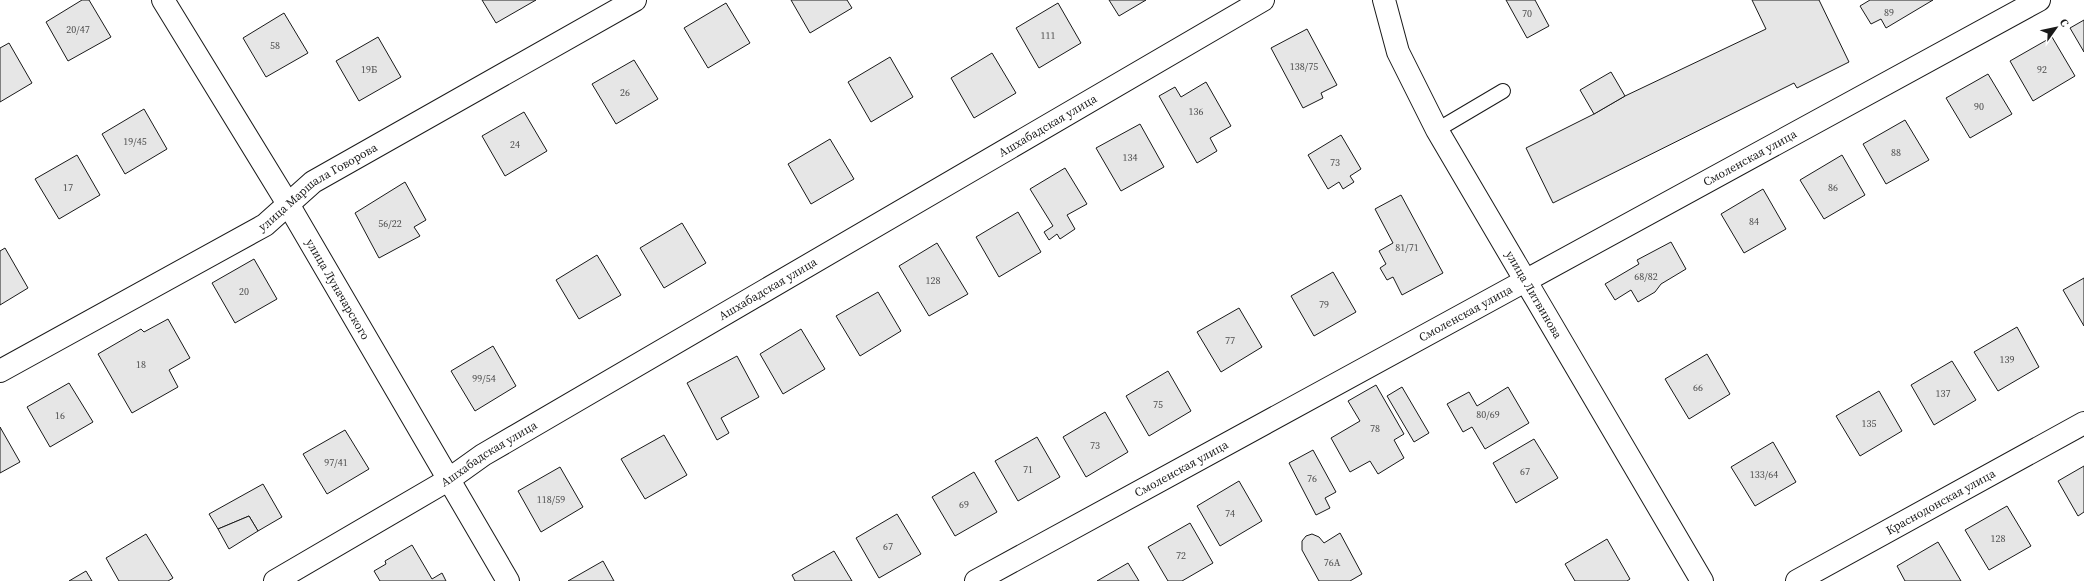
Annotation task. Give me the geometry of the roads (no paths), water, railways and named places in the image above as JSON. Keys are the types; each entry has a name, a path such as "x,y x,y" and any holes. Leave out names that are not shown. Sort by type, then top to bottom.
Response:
{"street":[{"name":"улица Луначарского","path":"163,0 288,204 508,581"},
{"name":"улица Маршала Говорова","path":"0,371 265,225 313,182 635,0"},
{"name":"Ашхабадская улица","path":"275,581 448,480 483,455 1263,0"},
{"name":"улица Литвинова","path":"1384,0 1398,52 1437,130 1702,581"},
{"name":"Смоленская улица","path":"976,581 2039,0"},
{"name":"Краснодонская улица","path":"1797,581 2084,423"}],"lane":[{"path":"1437,130 1503,91"}]}
